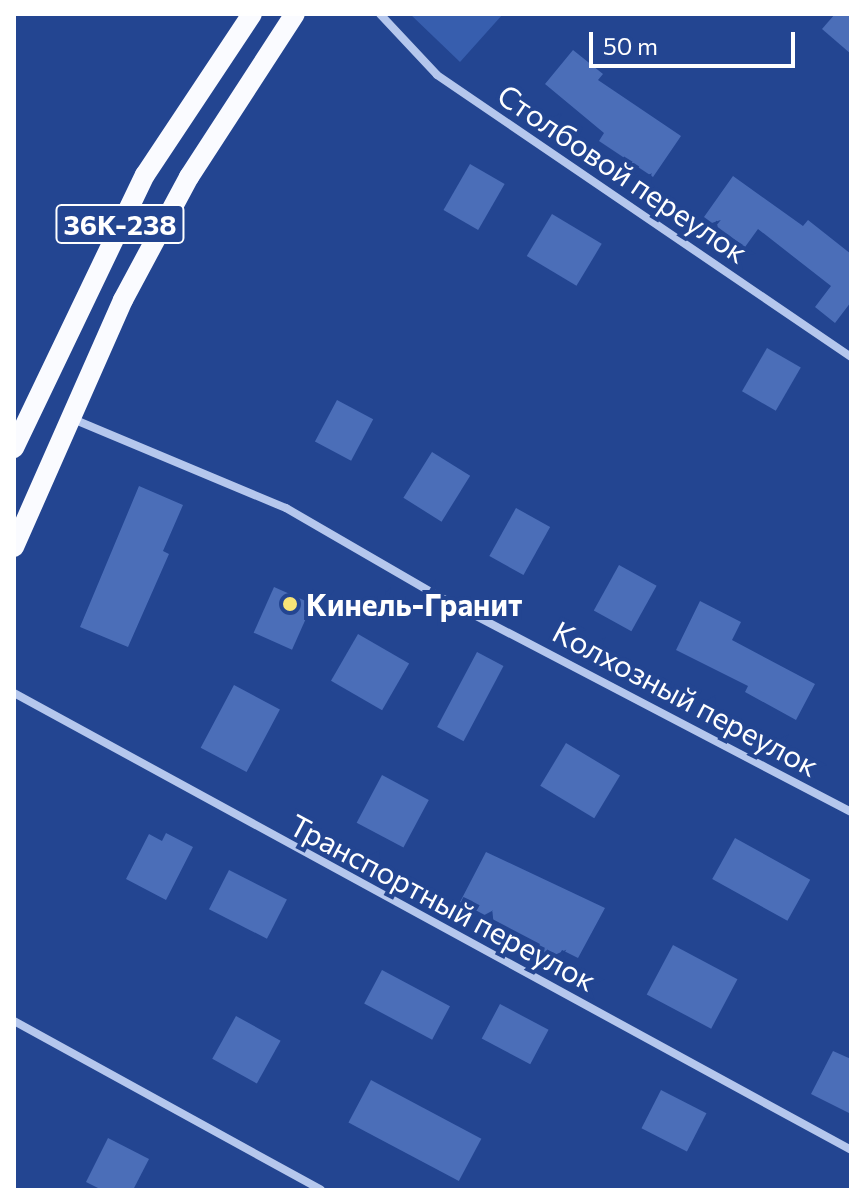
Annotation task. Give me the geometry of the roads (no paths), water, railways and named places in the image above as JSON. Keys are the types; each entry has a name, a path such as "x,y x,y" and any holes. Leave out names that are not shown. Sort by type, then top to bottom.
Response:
{"main road":[{"name":"36К-238","path":"14,448 145,175 252,14"},
{"path":"14,547 123,300 189,177 295,14"}],"street":[{"name":"Столбовой переулок","path":"380,14 437,75 851,357"},
{"name":"Колхозный переулок","path":"69,417 286,508 438,596 851,812"},
{"name":"Транспортный переулок","path":"14,693 851,1150"},
{"path":"14,1021 321,1190"}],"place":[{"name":"Кинель-Гранит","path":"290,604"}]}
